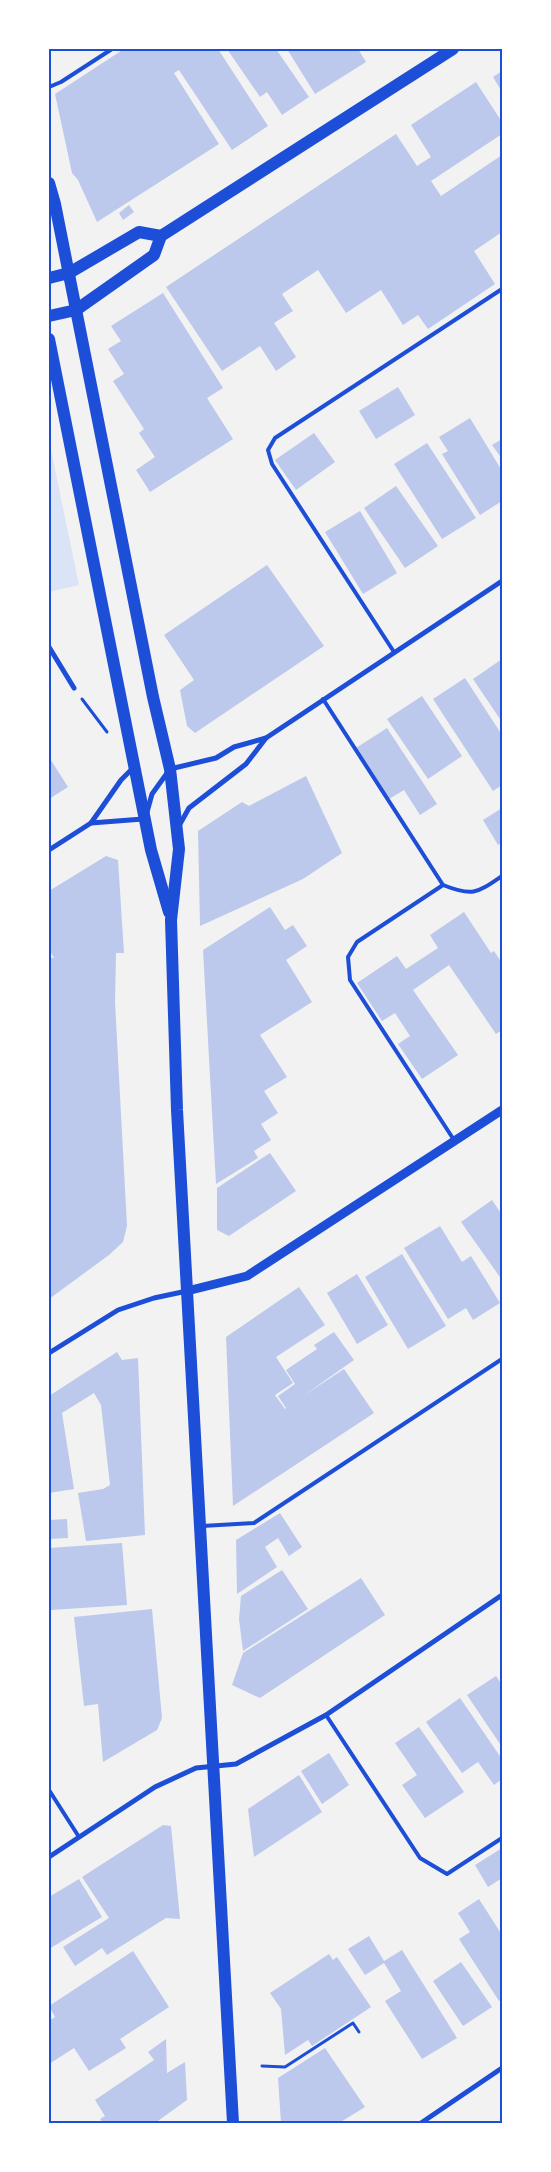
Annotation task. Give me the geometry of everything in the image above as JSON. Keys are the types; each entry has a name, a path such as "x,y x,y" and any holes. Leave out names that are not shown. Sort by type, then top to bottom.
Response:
{"main road":[{"path":"49,316 76,310 154,255 161,236 453,49"},
{"path":"49,183 55,204 153,697 170,769 177,833 178,849 171,920 177,1110 233,2123"},
{"path":"49,278 68,273 138,232 161,236"},
{"path":"49,339 151,850 171,920"}],"street":[{"path":"177,833 182,819 189,808 246,764 266,738 502,581"},
{"path":"49,647 74,688"},
{"path":"91,823 145,819 152,794 170,769 216,758 234,747 266,738"},
{"path":"49,850 91,823 121,780 134,766"},
{"path":"49,1353 118,1310 154,1298 247,1276 502,1110"},
{"path":"49,1857 155,1787 196,1768 236,1764 326,1714 502,1595"},
{"path":"421,2123 502,2068"}],"lane":[{"path":"49,87 112,49"},
{"path":"394,652 272,464 268,450 275,438 502,289"},
{"path":"323,699 443,885 463,893 480,891 502,876"},
{"path":"443,885 357,942 348,957 350,980 455,1141"},
{"path":"200,1526 254,1523 502,1358"},
{"path":"326,1714 420,1858 447,1874 502,1838"},
{"path":"49,1790 79,1837"}],"path":[{"path":"74,688 111,738"},
{"path":"262,2066 285,2067 353,2023 359,2032"}],"shaded area":[{"path":"49,440 79,585 49,592"}],"building":[{"path":"124,49 218,49 268,126 232,150 179,70 174,73 219,144 97,222 78,180 72,173 55,94"},
{"path":"227,49 276,49 309,97 282,115 267,92 260,97"},
{"path":"287,49 358,49 366,62 315,94"},
{"path":"502,71 502,92 493,77"},
{"path":"476,82 502,122 502,134 431,181 441,196 502,155 502,232 474,251 495,284 428,329 418,315 403,325 381,290 346,313 318,270 282,294 293,311 274,323 296,357 276,371 260,346 222,371 166,287 396,134 417,166 431,157 411,125"},
{"path":"129,205 134,212 123,220 119,213"},
{"path":"163,293 223,388 207,398 233,439 150,492 136,470 155,457 139,433 144,429 113,381 124,374 108,349 121,341 111,326"},
{"path":"398,387 415,415 376,439 359,411"},
{"path":"470,418 502,471 502,501 480,515 442,454 448,451 439,437"},
{"path":"314,433 335,462 296,490 275,460"},
{"path":"502,439 502,459 492,445"},
{"path":"427,443 476,518 442,539 394,464"},
{"path":"396,486 438,546 405,568 364,508"},
{"path":"360,511 397,573 363,594 325,532"},
{"path":"267,565 324,646 195,733 187,726 180,690 194,680 164,635"},
{"path":"502,659 502,722 473,679"},
{"path":"465,678 502,735 502,785 493,791 433,699"},
{"path":"422,696 462,756 428,779 387,719"},
{"path":"387,728 437,804 420,815 404,790 389,799 356,748"},
{"path":"49,757 68,787 49,799"},
{"path":"306,776 342,853 303,879 200,926 198,831 242,802 249,806"},
{"path":"502,808 502,843 498,845 483,820"},
{"path":"106,856 118,860 124,953 116,953 115,1002 127,1226 123,1242 109,1255 49,1299 49,958 54,958 49,949 49,891"},
{"path":"270,907 285,930 293,925 307,946 286,960 312,1002 260,1035 287,1077 264,1091 278,1113 261,1124 271,1140 254,1151 258,1158 216,1184 203,950"},
{"path":"464,912 491,953 494,951 502,963 502,1030 496,1034 449,965 413,990 458,1055 422,1079 398,1044 410,1036 395,1013 382,1021 357,983 397,956 406,969 438,948 430,935"},
{"path":"270,1153 296,1191 229,1236 217,1230 217,1188"},
{"path":"492,1200 502,1215 502,1280 461,1222"},
{"path":"440,1226 462,1262 471,1256 500,1303 473,1320 466,1308 448,1319 404,1248"},
{"path":"402,1254 446,1326 408,1349 365,1277"},
{"path":"357,1274 388,1325 357,1344 327,1293"},
{"path":"299,1287 325,1325 276,1357 293,1383 275,1395 285,1409 278,1396 295,1384 286,1370 317,1349 314,1345 334,1332 354,1360 303,1396 344,1369 374,1413 233,1506 226,1337"},
{"path":"117,1352 122,1360 138,1358 145,1535 86,1541 78,1493 103,1489 110,1485 101,1405 94,1393 62,1413 74,1489 49,1493 49,1396"},
{"path":"280,1513 302,1547 289,1556 278,1538 265,1547 277,1567 237,1594 236,1540"},
{"path":"67,1519 68,1538 49,1539 49,1520"},
{"path":"122,1543 127,1605 51,1610 49,1548"},
{"path":"282,1570 308,1609 243,1651 239,1619 241,1596"},
{"path":"361,1578 385,1615 260,1698 232,1685 243,1653"},
{"path":"152,1609 162,1718 157,1730 103,1762 98,1704 84,1706 74,1617"},
{"path":"496,1676 502,1685 502,1747 467,1695"},
{"path":"460,1698 502,1759 502,1779 494,1785 478,1762 462,1773 426,1722"},
{"path":"419,1727 464,1792 425,1818 402,1785 417,1775 395,1743"},
{"path":"329,1753 349,1785 322,1804 301,1771"},
{"path":"299,1775 322,1812 254,1857 248,1809"},
{"path":"163,1825 171,1826 180,1919 166,1918 107,1955 102,1948 75,1966 63,1947 109,1918 82,1877"},
{"path":"502,1848 502,1878 488,1887 475,1865"},
{"path":"79,1879 102,1917 49,1949 49,1897"},
{"path":"479,1899 502,1935 502,1999 499,2001 459,1939 470,1932 458,1913"},
{"path":"369,1936 384,1961 402,1950 457,2038 422,2059 385,2001 401,1991 384,1963 365,1975 348,1949"},
{"path":"133,1951 169,2007 120,2039 126,2048 89,2071 74,2048 49,2064 49,2021 55,2017 49,2006"},
{"path":"329,1954 333,1960 337,1957 371,2007 312,2046 308,2040 285,2055 281,2009 270,1993"},
{"path":"461,1962 492,2007 463,2026 433,1981"},
{"path":"166,2039 167,2073 185,2062 187,2100 155,2123 103,2123 100,2119 105,2116 95,2100 154,2060 148,2052"},
{"path":"325,2048 365,2107 339,2123 281,2123 278,2078"}]}
